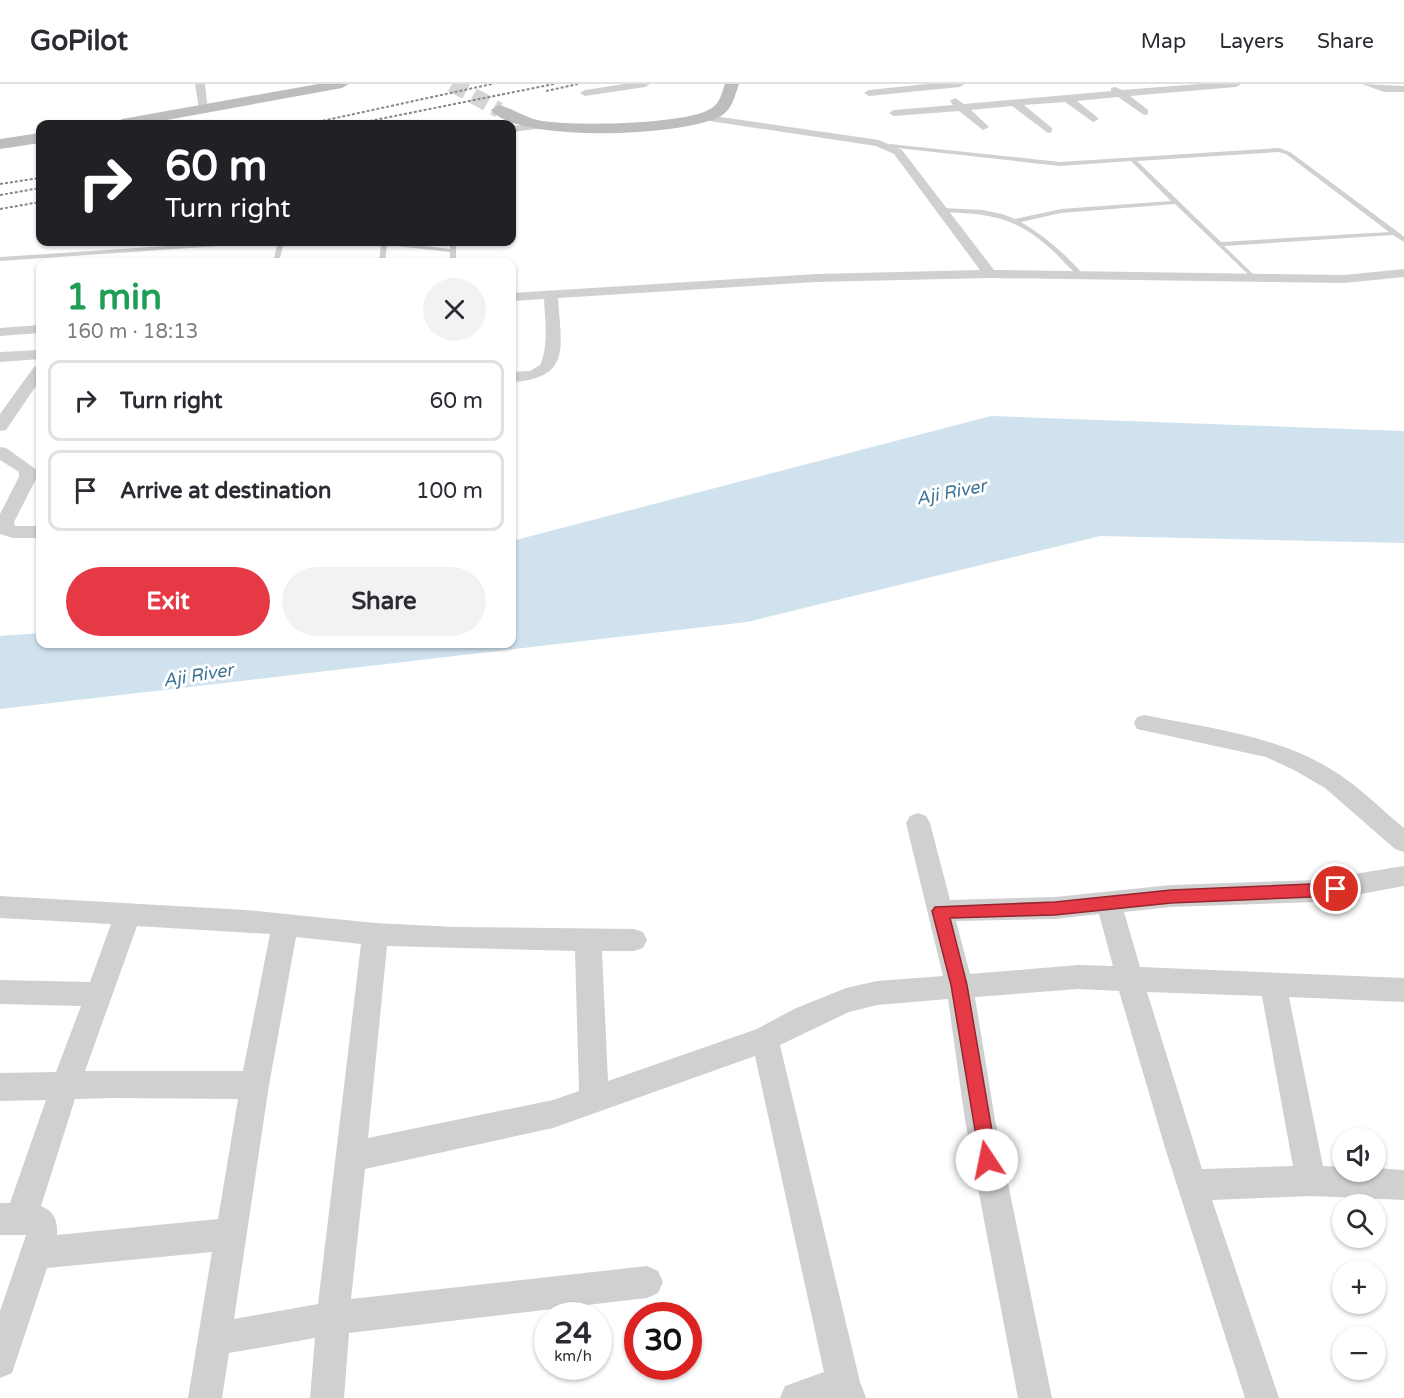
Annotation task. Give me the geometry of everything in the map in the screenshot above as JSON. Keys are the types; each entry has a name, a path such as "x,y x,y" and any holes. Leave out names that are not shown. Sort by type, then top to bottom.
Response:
{"street":[{"path":"200,84 204,109"},
{"path":"144,120 342,84"},
{"path":"585,93 645,84"},
{"path":"869,93 960,84"},
{"path":"1107,84 1144,112"},
{"path":"1367,84 1380,89 1404,89"},
{"path":"937,85 983,127"},
{"path":"894,113 1219,85 1236,89"},
{"path":"707,118 720,110 729,90"},
{"path":"1169,90 1188,103"},
{"path":"1066,98 1093,119"},
{"path":"1013,102 1048,130"},
{"path":"499,110 540,126"},
{"path":"516,129 540,126 590,128 685,122 707,118 890,146 898,152 990,274"},
{"path":"0,144 36,139"},
{"path":"516,297 816,278 990,274 1344,279 1404,273"},
{"path":"516,377 537,374 547,368 552,353 551,293"},
{"path":"2,335 36,330"},
{"path":"0,357 36,355"},
{"path":"0,426 35,386"},
{"path":"0,452 23,465 28,470 28,477"},
{"path":"36,467 28,477 4,526 6,530 12,532 36,532"},
{"path":"1145,723 1271,750 1302,764 1333,782 1404,842"},
{"path":"918,823 959,985 980,1120 1035,1398"},
{"path":"940,911 1055,908 1171,896 1317,891 1404,876"},
{"path":"1109,902 1128,977 1262,1398"},
{"path":"0,907 285,925 375,934 454,938 634,940"},
{"path":"0,1361 37,1253 42,1224 35,1219 10,1218 65,1086 128,914"},
{"path":"205,1398 255,1085 285,925"},
{"path":"327,1398 333,1318 375,934"},
{"path":"588,940 594,1101"},
{"path":"350,1157 512,1124 594,1101 765,1039 804,1018 846,1000 877,993 1078,977 1128,977 1404,990"},
{"path":"1273,984 1311,1181"},
{"path":"0,992 98,994"},
{"path":"765,1039 846,1390 796,1398"},
{"path":"0,1087 255,1085"},
{"path":"1193,1185 1311,1181 1404,1185"},
{"path":"37,1253 231,1234"},
{"path":"214,1339 333,1318 647,1282"}],"lane":[{"path":"890,146 1047,163 1134,161 1267,150 1282,151 1404,240"},
{"path":"1134,161 1253,277"},
{"path":"1016,221 1061,211 1176,202"},
{"path":"942,210 995,214 1016,221 1058,252 1082,276"},
{"path":"1220,244 1396,234"},
{"path":"0,259 190,246"},
{"path":"415,246 453,251"},
{"path":"453,246 453,258"}],"water":[{"name":"Aji River","path":"991,416 1404,431 1404,543 1100,536 747,622 0,709 0,636 36,633 36,648 516,648 516,540"}],"tunnel":[{"path":"452,84 499,110"}],"railway":[{"path":"326,120 492,84"},
{"path":"375,120 554,84"},
{"path":"546,91 578,84"},
{"path":"0,184 36,179"},
{"path":"0,195 36,189"},
{"path":"0,209 36,203"}],"route":[{"path":"987,1160 959,985 940,911 1055,908 1171,896 1336,889"}]}
